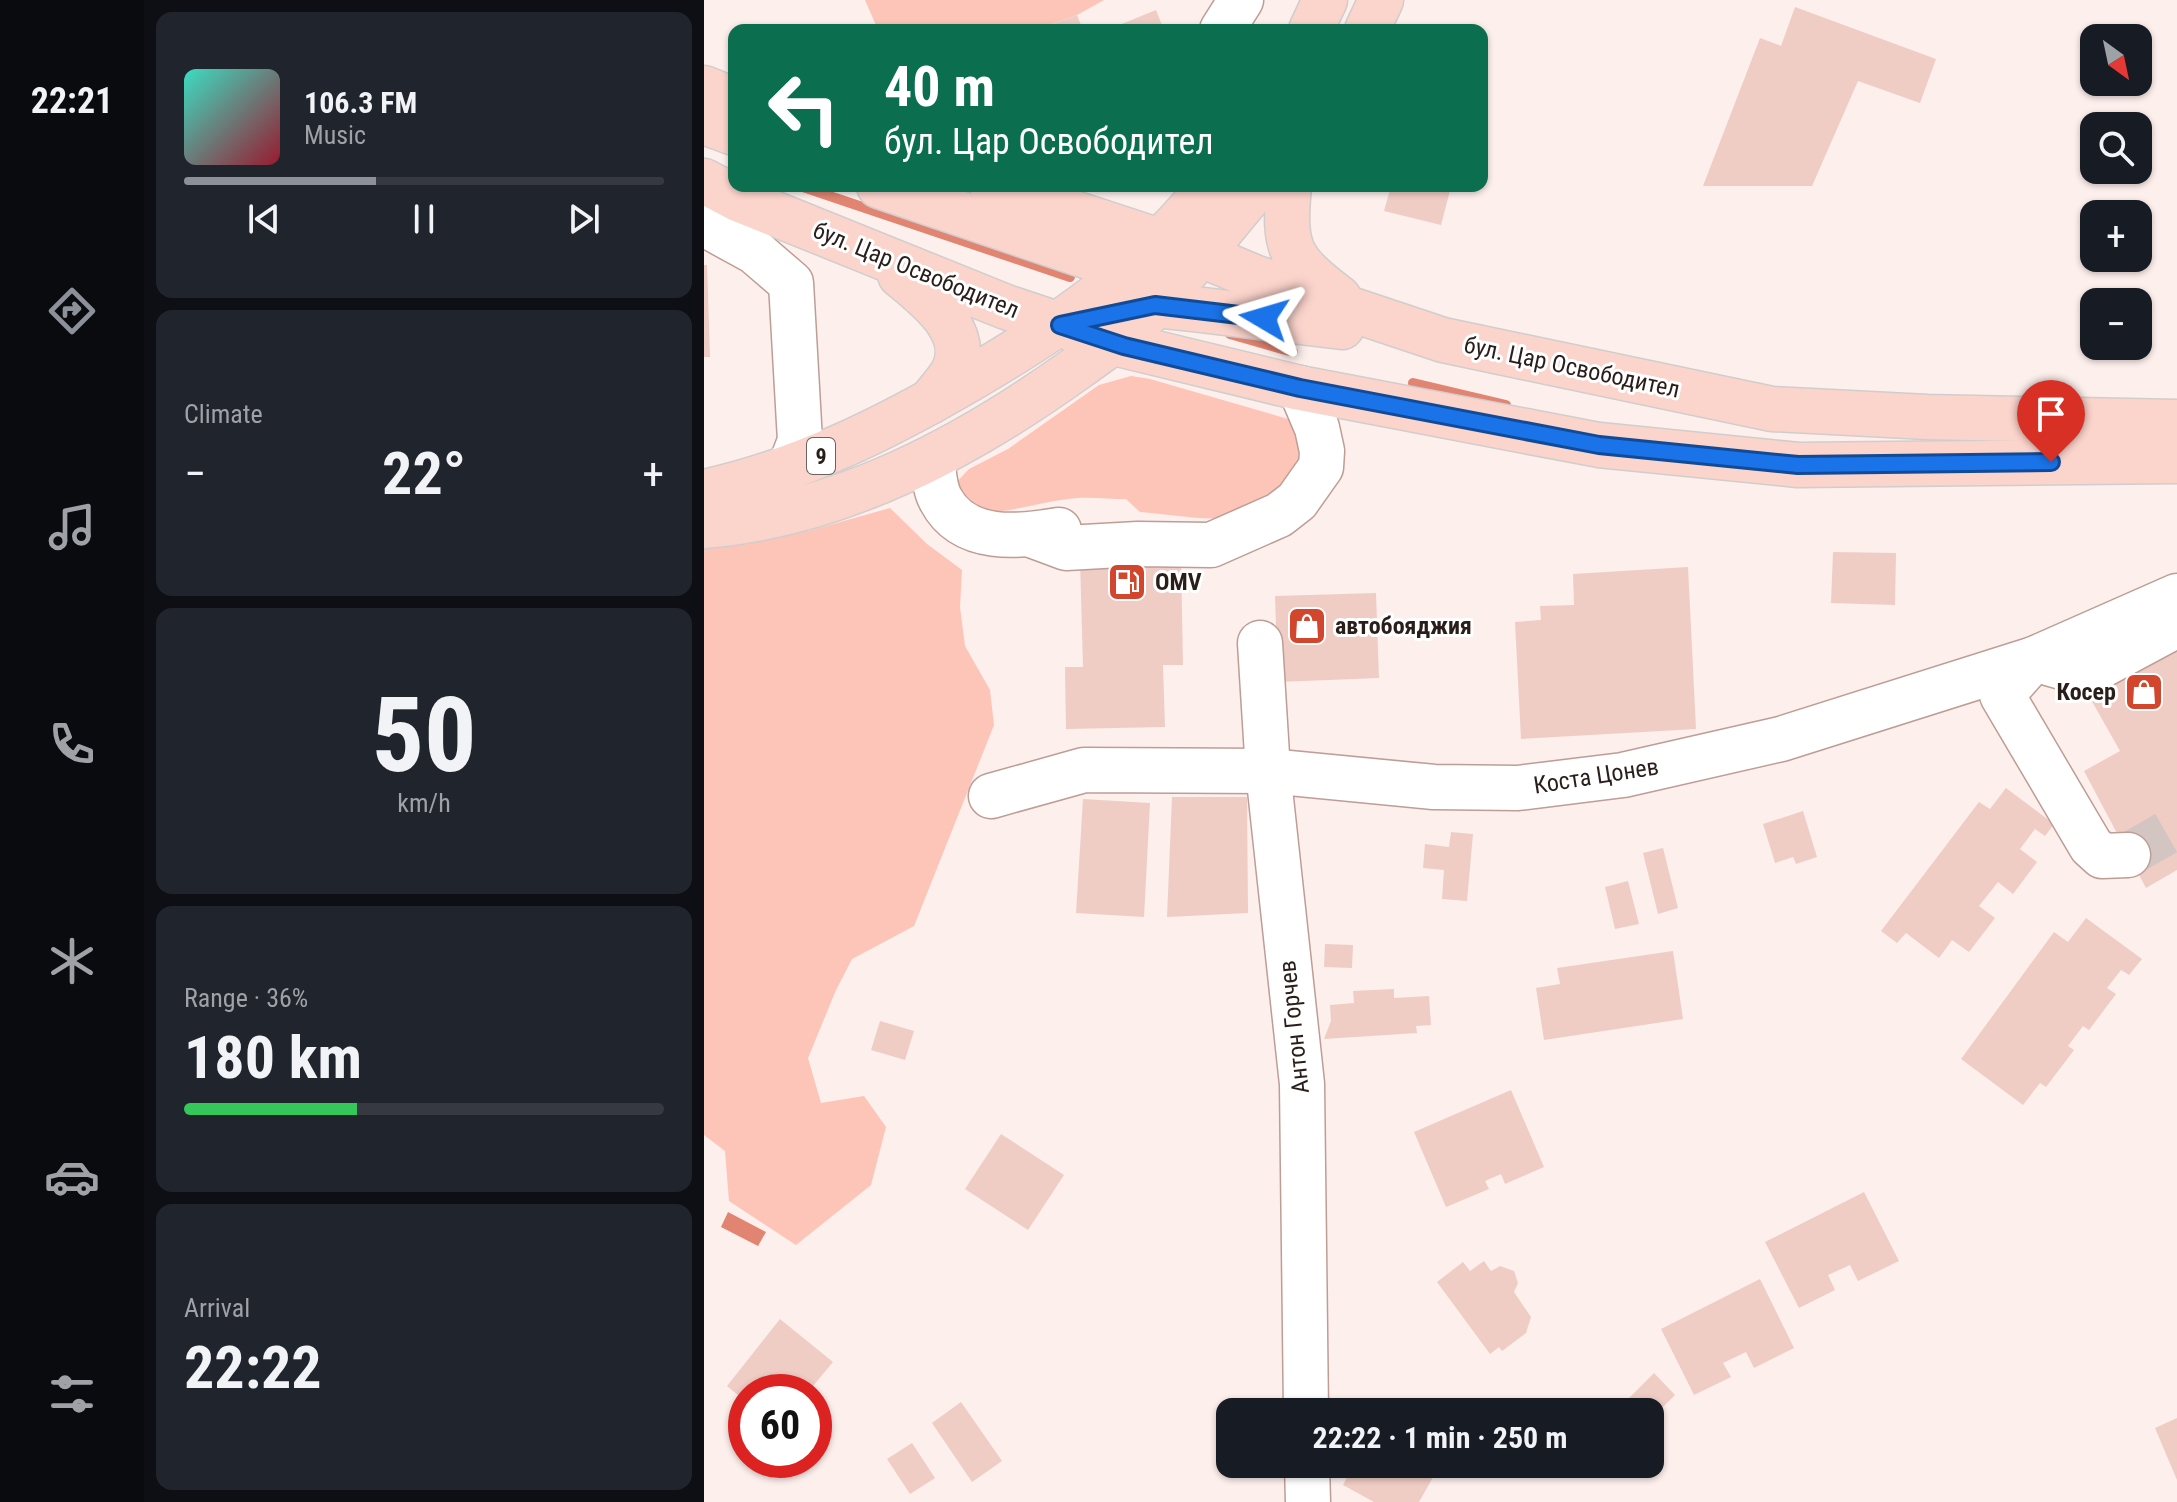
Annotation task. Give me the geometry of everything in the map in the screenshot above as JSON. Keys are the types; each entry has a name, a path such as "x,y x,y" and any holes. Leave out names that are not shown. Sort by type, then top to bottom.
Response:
{"main road":[{"path":"1314,24 1325,0"},
{"path":"1370,24 1381,0"},
{"path":"704,88 728,98"},
{"path":"704,122 728,131"},
{"name":"бул. Цар Освободител","path":"704,181 738,199 877,255 1114,343 1300,388 1599,445 1798,465 2177,461"},
{"path":"897,192 1127,270"},
{"name":"бул. Цар Освободител","path":"1010,192 1443,340 1772,409 1927,417 2177,422"},
{"name":"9","path":"704,526 777,517 834,500 932,458 1027,403 1114,343 1155,305 1206,192"},
{"name":"9","path":"704,492 790,467 849,445 930,402 1060,325 1127,270 1180,248 1250,192"},
{"path":"1289,192 1286,225 1294,256 1307,274 1360,314"},
{"path":"877,255 940,309 953,329 958,356 952,372 930,402"},
{"path":"1060,325 1155,305 1443,340"}],"street":[{"path":"1226,24 1241,0"},
{"path":"755,252 783,217"},
{"path":"704,224 755,252 791,283 800,441 790,467"},
{"path":"932,458 939,498 951,515 973,528 995,535 1031,535 1066,548 1138,544 1211,545 1279,515 1297,501 1321,467 1322,451 1317,428 1300,388"},
{"name":"Коста Цонев","path":"991,796 1084,770 1268,771 1434,787 1518,788 1623,775 1781,739 2034,659 2177,596"},
{"path":"2128,855 2102,856 2091,846 2002,695 2034,659 2086,674 2177,625"},
{"name":"Антон Горчев","path":"1260,643 1268,771 1302,1084 1306,1398"},
{"path":"1307,1478 1308,1502"}],"shaded area":[{"path":"865,0 1104,0 1077,15 1051,24 875,24"},
{"path":"1131,376 1288,419 1298,452 1291,481 1255,509 1235,517 1215,518 1140,512 1126,499 1090,498 973,513 953,486 969,469 1008,449 1099,385"},
{"path":"890,508 927,544 962,570 960,607 965,646 990,690 994,725 914,926 852,959 808,1058 821,1103 864,1096 886,1127 871,1185 796,1245 729,1201 725,1151 704,1135 704,538 808,531"},
{"path":"728,1212 766,1232 758,1246 721,1227"}],"building":[{"path":"1795,7 1936,59 1920,103 1858,81 1812,186 1703,186 1760,38 1781,46"},
{"path":"1156,10 1162,24 1122,24"},
{"path":"1077,15 1081,24 1052,24"},
{"path":"1389,192 1450,192 1441,225 1384,211"},
{"path":"704,265 707,265 710,357 704,357"},
{"path":"1833,552 1896,553 1895,605 1831,603"},
{"path":"1181,557 1183,665 1163,665 1165,727 1066,729 1065,667 1083,667 1080,560"},
{"path":"1688,567 1696,729 1521,739 1515,622 1541,620 1540,606 1574,605 1573,574"},
{"path":"1376,593 1379,678 1278,682 1275,596"},
{"path":"2177,638 2177,870 2146,888 2084,771 2120,751 2085,689"},
{"path":"2006,788 2054,824 2045,836 2035,829 2020,849 2037,862 2013,894 1998,882 1979,906 1995,918 1969,952 1952,940 1939,958 1906,933 1897,943 1881,931 1979,802 1990,809"},
{"path":"1172,797 1247,797 1248,913 1167,917"},
{"path":"1083,799 1150,803 1144,917 1076,913"},
{"path":"1803,811 1817,857 1796,864 1793,857 1775,863 1763,824"},
{"path":"1451,832 1473,834 1467,901 1442,899 1444,870 1423,868 1425,844 1449,847"},
{"path":"1663,848 1678,908 1658,914 1643,853"},
{"path":"1628,881 1639,924 1615,929 1605,887"},
{"path":"2086,918 2142,959 2129,975 2121,970 2107,988 2116,994 2089,1030 2083,1026 2068,1046 2074,1050 2046,1087 2040,1083 2023,1105 1961,1059 2054,932 2068,942"},
{"path":"1325,944 1353,945 1352,968 1324,967"},
{"path":"1673,951 1683,1019 1544,1040 1536,988 1560,984 1557,968"},
{"path":"1394,989 1394,998 1429,996 1431,1025 1416,1026 1417,1033 1324,1039 1331,1021 1330,1005 1354,1003 1353,991"},
{"path":"880,1021 914,1031 905,1060 871,1050"},
{"path":"1511,1090 1544,1167 1505,1184 1501,1174 1485,1181 1489,1189 1446,1207 1414,1132"},
{"path":"1001,1134 1064,1175 1028,1230 965,1189"},
{"path":"1864,1192 1899,1261 1858,1281 1850,1265 1828,1275 1835,1290 1799,1308 1765,1242"},
{"path":"1484,1261 1491,1271 1500,1266 1514,1271 1518,1283 1514,1292 1531,1317 1526,1333 1502,1351 1499,1347 1490,1354 1437,1282 1463,1262 1470,1271"},
{"path":"1760,1279 1794,1348 1754,1368 1746,1352 1723,1363 1731,1377 1694,1395 1661,1329"},
{"path":"780,1319 833,1362 823,1374 736,1374"},
{"path":"1654,1373 1675,1395 1664,1406 1664,1398 1629,1398"},
{"path":"961,1402 1002,1461 972,1482 932,1423"},
{"path":"2177,1418 2177,1480 2155,1428"},
{"path":"912,1443 935,1478 910,1494 887,1459"},
{"path":"1347,1478 1432,1478 1419,1502 1374,1502 1343,1485"}],"waterway":[{"path":"818,192 1070,277"},
{"path":"1230,334 1293,352"},
{"path":"1413,383 1506,405"}],"tunnel":[{"path":"2128,855 2177,827"}],"place":[{"name":"OMV","path":"1127,582"},
{"name":"автобояджия","path":"1307,626"},
{"name":"Косер","path":"2144,692"}],"route":[{"path":"1264,318 1155,305 1060,325 1124,346 1300,388 1599,445 1798,465 2051,462"}]}
